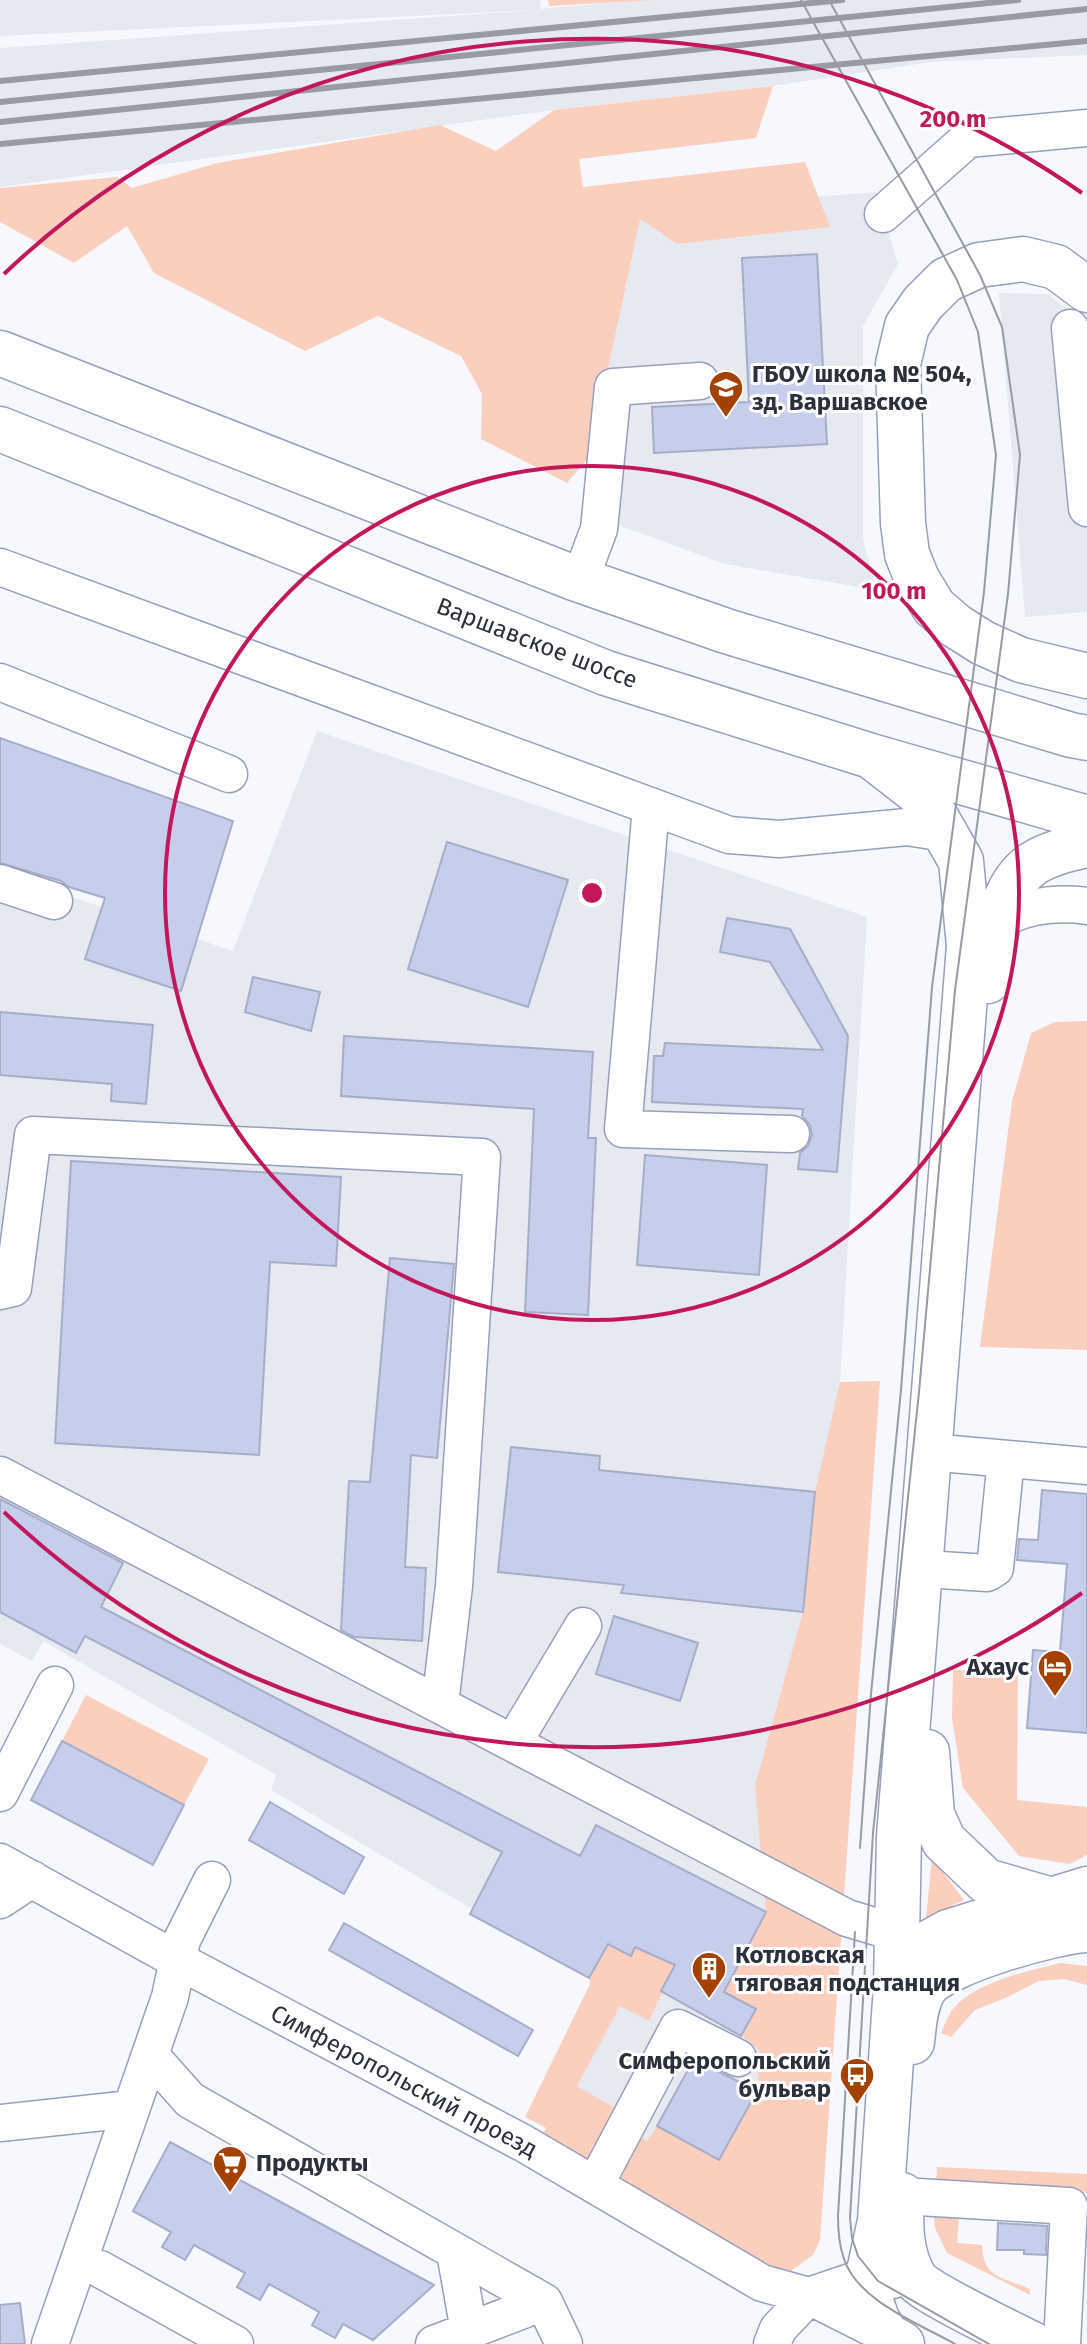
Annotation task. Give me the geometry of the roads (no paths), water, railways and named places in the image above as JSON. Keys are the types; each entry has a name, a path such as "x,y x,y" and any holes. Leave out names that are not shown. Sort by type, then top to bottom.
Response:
{"main road":[{"path":"1078,309 1056,267 1023,259 979,265 946,280 923,303 907,326 898,364 903,523 907,554 917,579 934,607 983,643 1021,660 1087,676"},
{"path":"0,353 580,580 726,631 1087,738"},
{"name":"Варшавское шоссе","path":"0,429 606,673 871,756 1087,818"},
{"path":"871,756 925,798 961,861 983,933 987,989 927,1745 932,1815 944,1841 986,1881 1071,1895"},
{"path":"894,2340 877,2319 870,2299 868,2276 880,2221 896,1986 899,1836 983,933 1016,881 1032,864 1050,855 1087,845"},
{"path":"896,1986 930,1942 948,1932 1071,1895"},
{"path":"1032,2344 918,2284 905,2257 900,2223 914,2017 925,1987 944,1973 979,1957 1070,1931 1087,1930"}],"street":[{"path":"883,214 968,139 1087,128"},
{"path":"1078,309 1087,508"},
{"path":"580,580 599,529 613,387 700,381"},
{"path":"0,451 105,470"},
{"path":"0,567 729,835 779,839 907,827 945,833"},
{"path":"0,682 229,774"},
{"path":"651,807 623,1129 791,1134"},
{"path":"0,883 54,901"},
{"path":"983,933 1035,906 1068,903 1087,906"},
{"path":"0,1291 13,1288 33,1135 482,1157 454,1586 440,1704"},
{"path":"952,1454 1087,1466"},
{"path":"941,1570 987,1573 995,1568 1006,1459"},
{"path":"0,1475 847,1918 897,1933"},
{"path":"513,1743 583,1626"},
{"path":"0,1793 55,1685"},
{"name":"Симферопольский проезд","path":"0,1862 177,1960 523,2143 762,2283 809,2296 894,2340"},
{"path":"0,1900 32,1879"},
{"path":"50,2344 170,1997 182,1940 212,1880"},
{"path":"595,2185 678,2028 738,2058"},
{"path":"150,2055 190,2100 544,2302 564,2344"},
{"path":"0,2123 131,2109"},
{"path":"902,2196 1069,2206 1062,2344"},
{"path":"455,2252 469,2331"},
{"path":"100,2269 235,2344"},
{"path":"772,2344 778,2329 809,2296 868,2276 918,2284"},
{"path":"434,2344 544,2302"}],"tram line":[{"path":"801,0 957,280 978,332 996,455 984,592 932,987 901,1390 871,1694 860,1848"},
{"path":"829,0 980,275 1002,327 1020,455 1008,594 955,990 919,1392 873,1833 850,2218 858,2256 878,2281 989,2344"},
{"path":"855,1932 838,2216 841,2248 851,2274 876,2299 955,2344"}],"railway":[{"path":"0,81 842,0"},
{"path":"0,102 1018,0"},
{"path":"0,122 1087,9"},
{"path":"0,144 1087,41"}],"place":[{"name":"ГБОУ школа № 504, зд. Варшавское","path":"726,419"},
{"name":"Ахаус","path":"1055,1698"},
{"name":"Котловская тяговая подстанция","path":"709,2000"},
{"name":"Симферопольский бульвар","path":"857,2106"},
{"name":"Продукты","path":"230,2194"}]}
